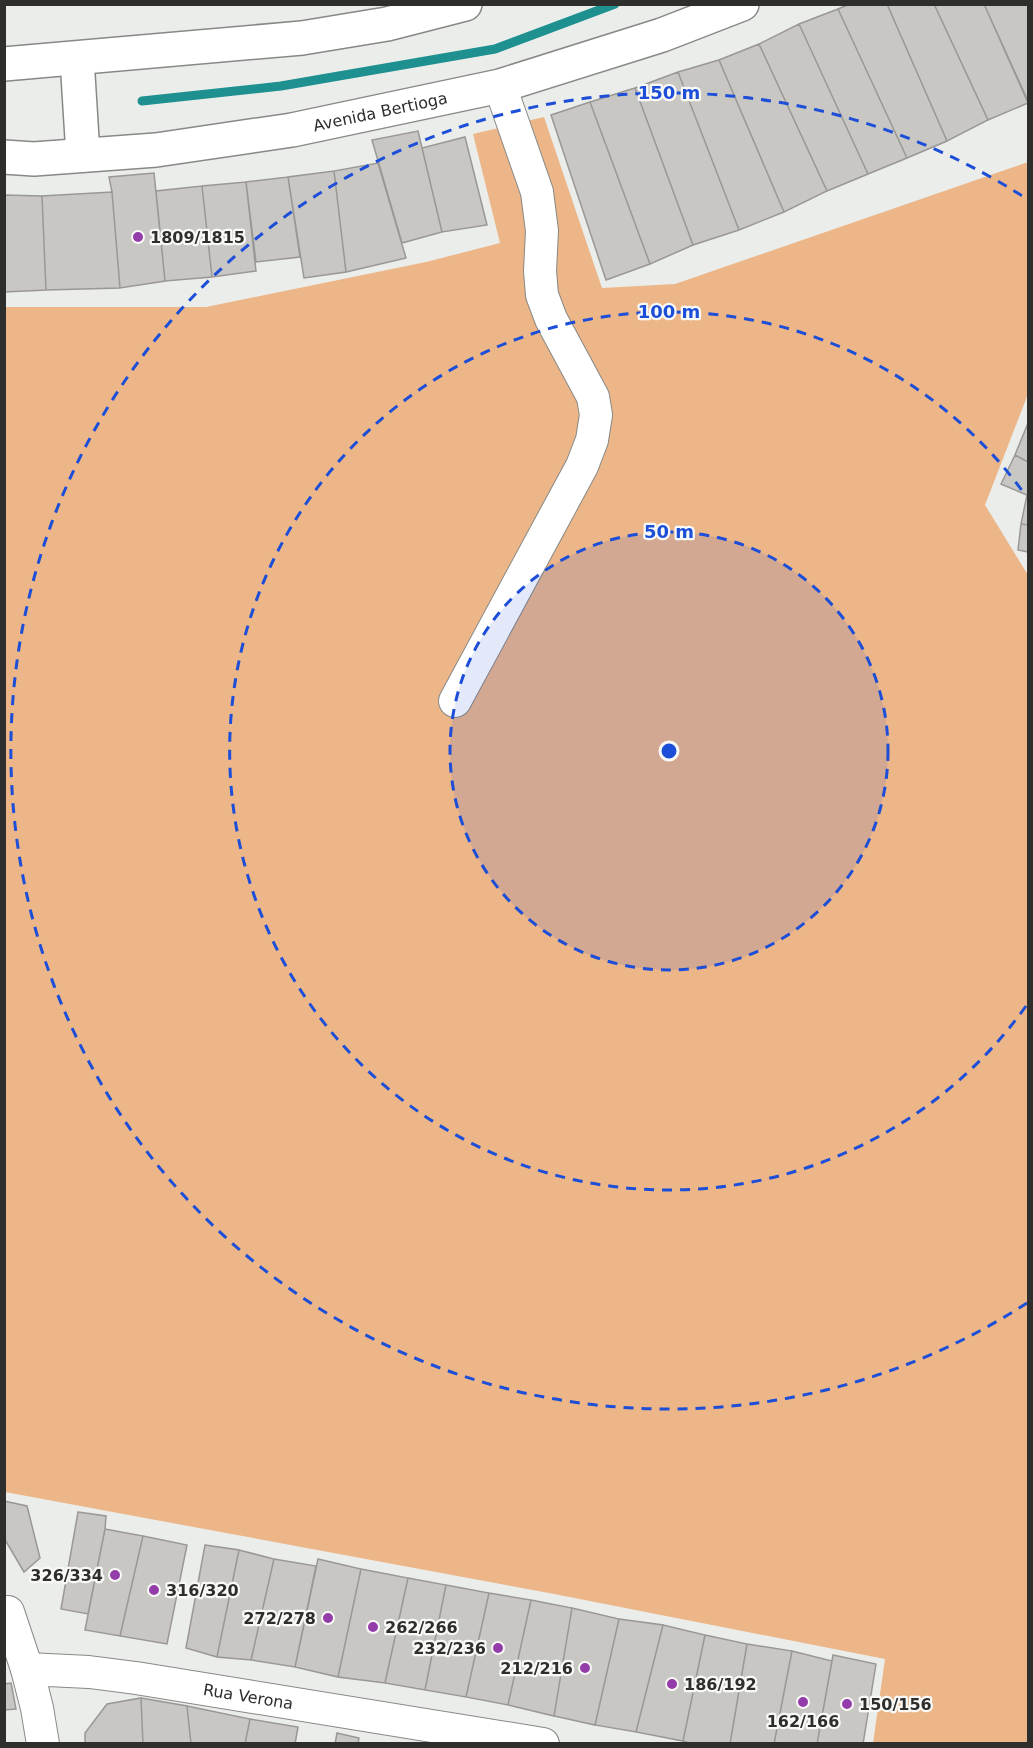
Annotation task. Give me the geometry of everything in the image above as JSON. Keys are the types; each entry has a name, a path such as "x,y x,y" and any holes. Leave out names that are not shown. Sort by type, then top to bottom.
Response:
{"street":[{"path":"4,64 302,38 387,24 465,4"},
{"name":"Avenida Bertioga","path":"4,157 34,159 156,150 292,130 500,86 662,35 742,4"},
{"path":"77,59 83,155"},
{"path":"455,701 582,466 592,440 596,415 593,397 551,319 542,295 540,271 542,231 537,192 500,86"},
{"path":"8,1612 38,1708 43,1743"},
{"name":"Rua Verona","path":"27,1669 89,1672 136,1678 543,1743"}],"shaded area":[{"path":"544,117 602,288 675,284 1028,162 1028,394 985,505 1028,575 1028,1743 873,1743 885,1659 549,1593 5,1492 4,307 206,307 426,262 500,243 473,134"}],"building":[{"path":"850,4 887,4 947,141 907,158 838,9"},
{"path":"887,4 934,4 988,120 947,141"},
{"path":"934,4 984,4 1028,103 988,120"},
{"path":"984,4 1028,4 1028,101"},
{"path":"838,9 907,158 868,174 799,24"},
{"path":"799,24 868,174 827,191 759,44"},
{"path":"759,44 827,191 784,212 719,60"},
{"path":"719,60 784,212 739,230 678,72"},
{"path":"678,72 739,230 693,245 635,88"},
{"path":"635,88 693,245 650,264 590,102"},
{"path":"590,102 650,264 606,280 551,115"},
{"path":"418,131 442,232 402,243 372,140"},
{"path":"465,137 487,225 442,232 422,148"},
{"path":"378,163 406,258 346,272 334,171"},
{"path":"334,171 346,272 304,278 288,177"},
{"name":"1809/1815","path":"154,173 165,281 120,288 109,177"},
{"path":"288,177 300,257 256,262 246,182"},
{"path":"246,182 256,271 212,277 202,186"},
{"path":"202,186 212,277 165,281 156,191"},
{"path":"112,192 120,288 46,290 42,196"},
{"path":"4,195 42,196 46,290 4,292"},
{"path":"1028,423 1028,462 1015,455"},
{"path":"1015,455 1028,462 1028,525 1021,524 1027,495 1001,484"},
{"path":"1021,524 1028,525 1028,552 1018,550"},
{"path":"4,1501 27,1506 40,1558 24,1572 4,1538"},
{"path":"78,1512 106,1516 88,1614 61,1609"},
{"name":"326/334","path":"105,1529 143,1536 120,1636 85,1630"},
{"name":"316/320","path":"143,1536 187,1545 167,1644 120,1636"},
{"path":"205,1545 239,1550 217,1657 186,1648"},
{"path":"239,1550 274,1559 251,1660 217,1657"},
{"path":"274,1559 316,1566 295,1667 251,1660"},
{"name":"272/278","path":"318,1559 361,1569 338,1677 295,1667"},
{"name":"262/266","path":"361,1569 408,1578 385,1683 338,1677"},
{"path":"408,1578 446,1585 425,1690 385,1683"},
{"path":"446,1585 489,1593 466,1697 425,1690"},
{"name":"232/236","path":"489,1593 531,1600 508,1705 466,1697"},
{"path":"531,1600 572,1608 554,1716 508,1705"},
{"name":"212/216","path":"572,1608 619,1619 595,1725 554,1716"},
{"path":"619,1619 663,1625 636,1732 595,1725"},
{"name":"186/192","path":"663,1625 705,1635 683,1741 636,1732"},
{"path":"705,1635 747,1644 730,1744 692,1744 683,1741"},
{"path":"747,1644 792,1651 774,1744 730,1744"},
{"name":"162/166","path":"792,1651 832,1661 817,1744 774,1744"},
{"name":"150/156","path":"833,1655 876,1664 863,1744 817,1744"},
{"path":"11,1683 16,1709 4,1710 4,1684"},
{"path":"141,1698 187,1706 191,1744 143,1744"},
{"path":"141,1698 143,1744 85,1744 85,1733 107,1704"},
{"path":"187,1706 250,1719 245,1744 191,1744"},
{"path":"250,1719 298,1727 295,1744 245,1744"},
{"path":"337,1733 359,1738 358,1744 335,1744"}],"waterway":[{"path":"142,101 281,86 495,49 615,4"}],"place":[{"name":"1809/1815","path":"138,237"},
{"name":"326/334","path":"115,1575"},
{"name":"316/320","path":"154,1590"},
{"name":"272/278","path":"328,1618"},
{"name":"262/266","path":"373,1627"},
{"name":"232/236","path":"498,1648"},
{"name":"212/216","path":"585,1668"},
{"name":"186/192","path":"672,1684"},
{"name":"162/166","path":"803,1702"},
{"name":"150/156","path":"847,1704"}]}
